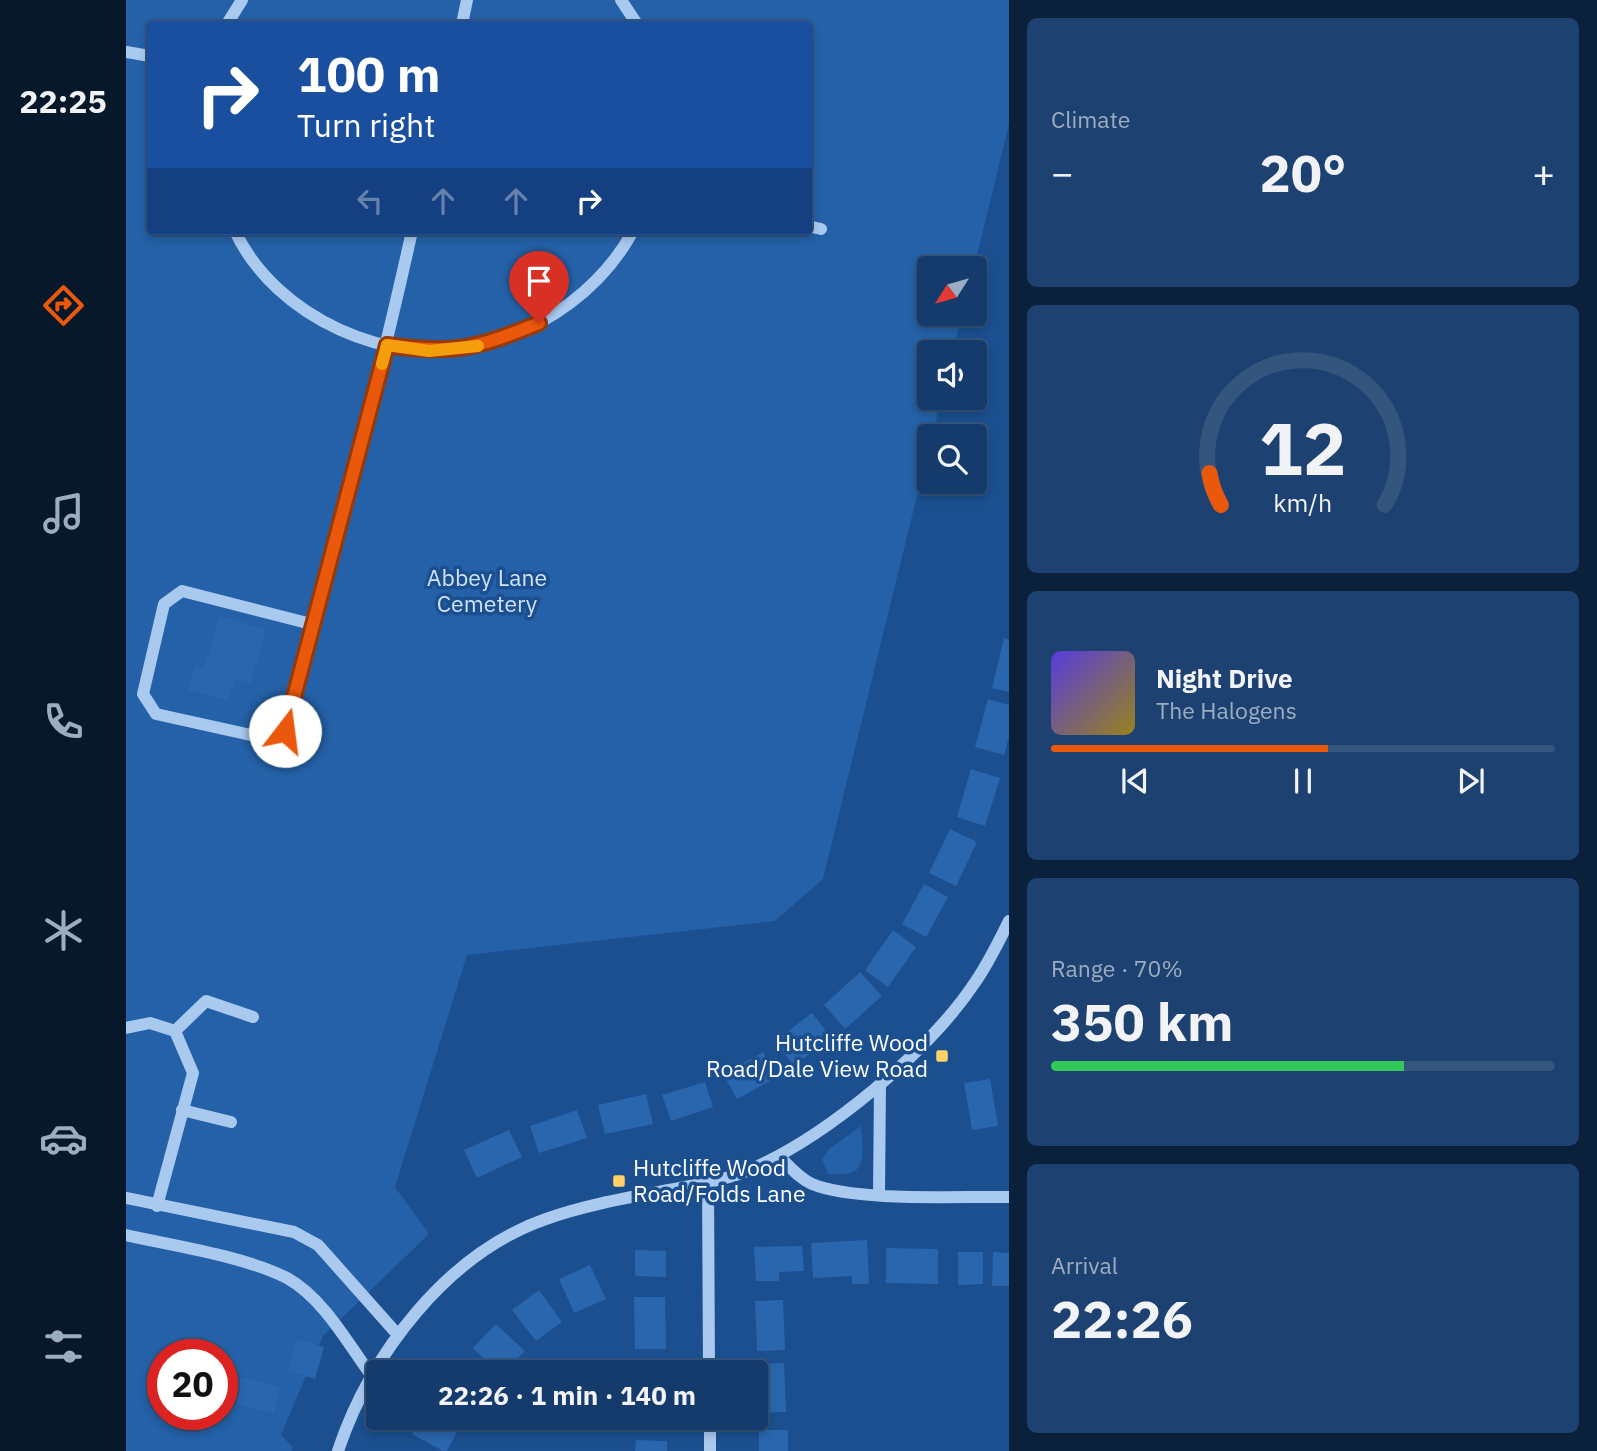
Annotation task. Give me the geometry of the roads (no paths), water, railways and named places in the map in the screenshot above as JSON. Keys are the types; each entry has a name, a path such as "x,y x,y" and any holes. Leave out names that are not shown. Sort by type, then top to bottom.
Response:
{"street":[{"path":"229,21 242,0"},
{"path":"463,21 467,0"},
{"path":"621,0 635,21"},
{"path":"126,52 147,55"},
{"path":"237,235 245,252 278,291 326,325 387,345 429,351 483,345 562,311 600,278 630,235"},
{"path":"315,625 182,592 163,604 143,694 156,714 269,739 285,731 315,625 387,345 411,235"},
{"path":"380,1360 426,1299 499,1242 545,1219 708,1182 744,1172 779,1156 880,1084 926,1044 976,982 1009,921"},
{"path":"175,1031 206,1001 253,1017"},
{"path":"126,1028 150,1023 175,1031 193,1073 157,1206"},
{"path":"879,1194 880,1084"},
{"path":"182,1110 231,1122"},
{"path":"779,1156 812,1184 879,1194 1009,1196"},
{"path":"708,1182 709,1360"},
{"path":"126,1198 294,1232 318,1245 398,1335"},
{"path":"126,1235 236,1261 287,1278 327,1315 366,1369"},
{"path":"338,1451 366,1384"},
{"path":"710,1430 710,1451"}],"place":[{"name":"Hutcliffe Wood Road/Dale View Road","path":"942,1056"},
{"name":"Hutcliffe Wood Road/Folds Lane","path":"619,1181"}],"park label":[{"name":"Abbey Lane Cemetery","path":"487,591"}]}
